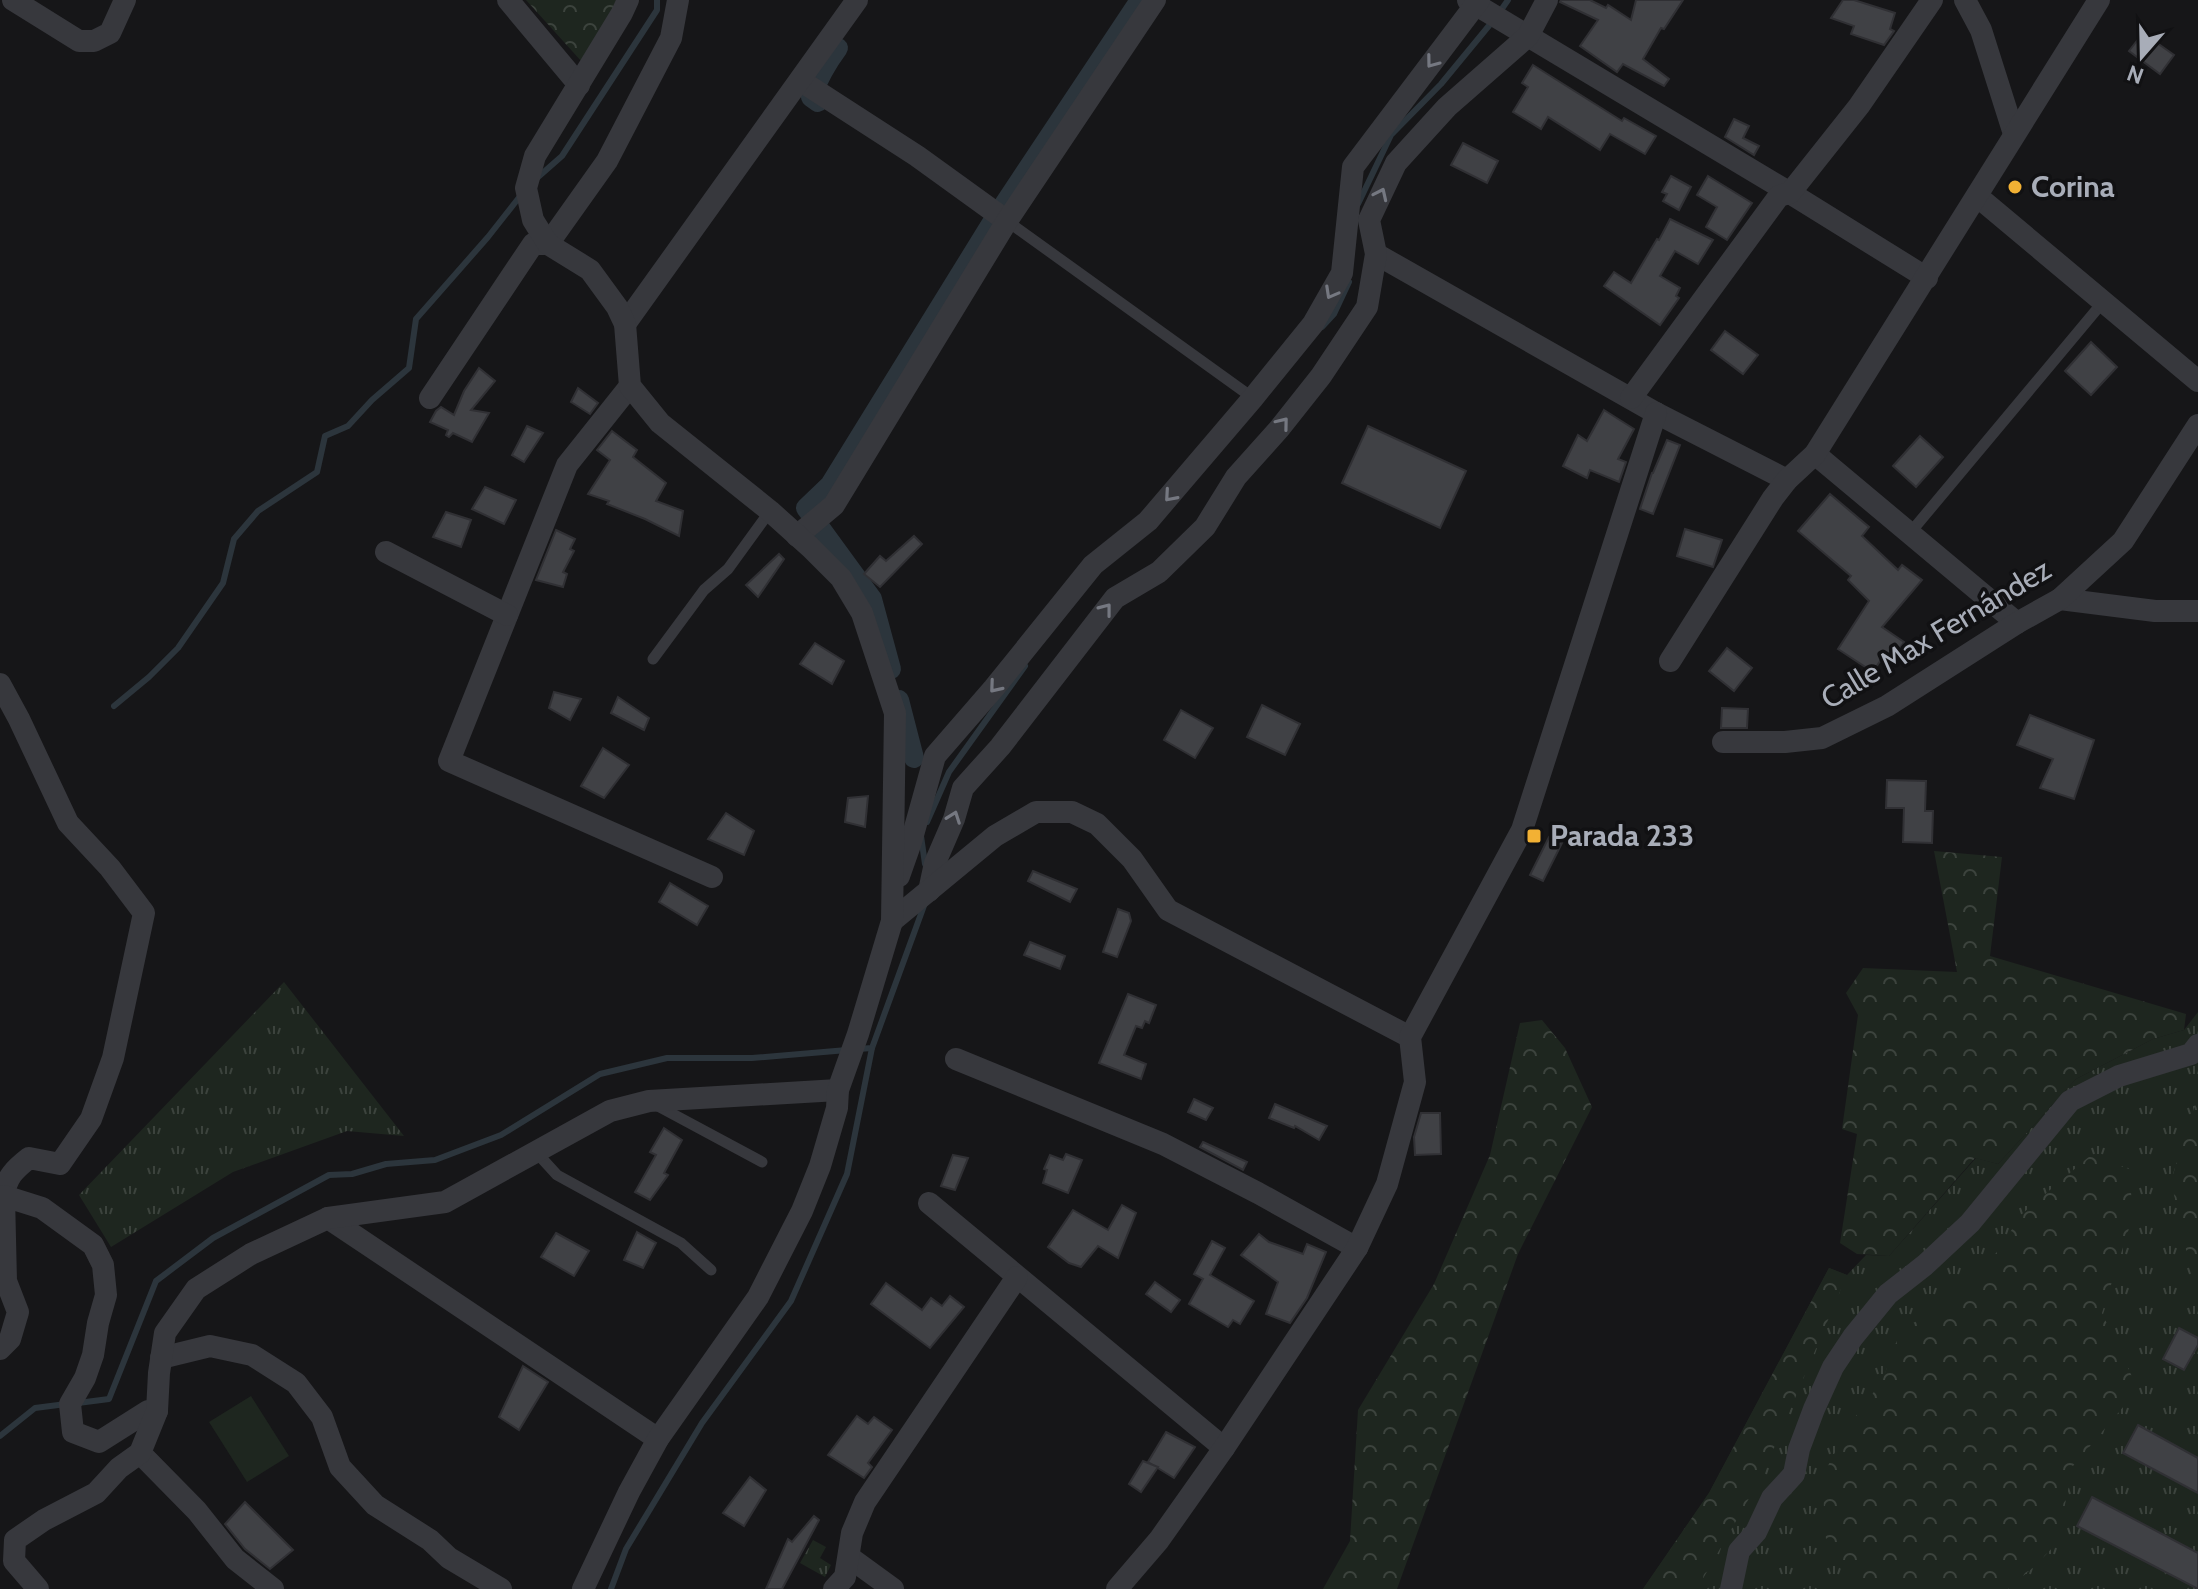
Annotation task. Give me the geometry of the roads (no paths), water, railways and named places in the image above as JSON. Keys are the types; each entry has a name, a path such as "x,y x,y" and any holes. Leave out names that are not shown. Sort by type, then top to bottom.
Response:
{"street":[{"path":"13,0 79,41 94,41 110,33 125,0"},
{"path":"508,0 579,85"},
{"path":"583,1589 658,1439 764,1285 802,1211 820,1166 837,1108 838,1090 892,921 895,713 862,613 841,578 797,536 660,423 630,386 625,324 617,307 590,270 548,244 533,220 526,188 535,156 628,0"},
{"path":"548,244 607,161 671,38 678,0"},
{"path":"625,324 857,0"},
{"path":"797,536 834,505 1007,221 1155,0"},
{"path":"929,891 935,863 954,819 963,788 1000,747 1115,598 1159,572 1205,527 1236,477 1321,376 1367,307 1376,254 1369,220 1396,163 1447,107 1528,36 1547,0"},
{"path":"1631,398 1779,196 1790,193 1859,106 1932,0"},
{"path":"1965,0 1981,30 2014,134"},
{"path":"1670,661 1773,498 1815,454 2099,0"},
{"path":"892,893 911,842 935,756 1093,565 1148,521 1313,324 1342,273 1353,167 1477,4 1927,278"},
{"path":"801,81 917,156 1007,221"},
{"path":"1977,196 2198,381"},
{"path":"430,398 533,244 548,244"},
{"path":"1376,254 1656,413 1787,480"},
{"path":"630,386 567,465 449,761 712,877"},
{"path":"1117,1589 1159,1540 1224,1448 1357,1248 1387,1184 1415,1082 1410,1037 1522,830 1656,413"},
{"name":"Calle Max Fernández","path":"1723,742 1785,742 1822,738 1887,706 2060,599 2123,541 2198,425"},
{"path":"1815,454 2017,623"},
{"path":"386,552 507,615"},
{"path":"2060,599 2155,611 2198,611"},
{"path":"0,684 68,823 110,868 144,913 113,1058 91,1119 60,1164 29,1158 11,1173 5,1187 6,1281 18,1312 10,1339 0,1349"},
{"path":"892,921 995,836 1036,812 1072,812 1097,824 1132,859 1168,910 1410,1037"},
{"path":"1731,1589 1739,1551 1756,1532 1772,1498 1794,1474 1799,1449 1833,1367 1888,1294 1970,1223 2070,1101 2119,1076 2191,1054 2198,1045"},
{"path":"956,1059 1163,1144 1357,1248"},
{"path":"38,1589 14,1561 15,1540 34,1526 96,1493 119,1468 140,1453 157,1411 165,1333 196,1289 251,1254 328,1218 445,1202 610,1111 649,1101 838,1090"},
{"path":"4,1196 42,1208 93,1245 103,1265 106,1295 93,1355 85,1378 70,1404 73,1432 99,1442 148,1411 157,1411"},
{"path":"929,1203 1224,1448"},
{"path":"328,1218 658,1439"},
{"path":"834,1589 845,1577 852,1533 865,1502 1017,1277"},
{"path":"161,1358 210,1346 252,1355 296,1383 322,1417 340,1467 375,1505 430,1540 449,1558 501,1589"},
{"path":"140,1453 197,1511 235,1559 273,1589"},
{"path":"849,1557 893,1589"}],"lane":[{"path":"1007,221 1253,398"},
{"path":"1910,533 2103,302"},
{"path":"653,659 704,590 731,565 770,511"},
{"path":"649,1101 762,1162"},
{"path":"536,1152 557,1175 681,1243 711,1270"}],"waterway":[{"path":"537,178 562,156 657,10 657,0"},
{"path":"809,512 806,508 830,485 993,221 1140,0"},
{"path":"1499,13 1508,0"},
{"path":"1358,204 1391,135 1441,84 1492,22"},
{"path":"818,102 811,97 838,48"},
{"path":"114,706 178,648 223,583 234,539 258,511 317,472 325,436 348,426 409,368 416,319 521,195"},
{"path":"1322,327 1334,314 1349,282"},
{"path":"821,529 872,599 891,669"},
{"path":"927,822 949,772 1025,666"},
{"path":"899,700 914,758"},
{"path":"921,836 925,864"},
{"path":"858,1049 872,1048 925,903"},
{"path":"611,1589 626,1549 702,1423 791,1301 847,1174 872,1048"},
{"path":"78,1403 109,1399 156,1281 213,1238 329,1175 352,1174 386,1164 435,1160 501,1135 600,1074 667,1058 752,1058 847,1050"},
{"path":"0,1436 35,1408 66,1404"}],"place":[{"name":"Corina","path":"2015,187"},
{"name":"Parada 233","path":"1534,836"}]}
